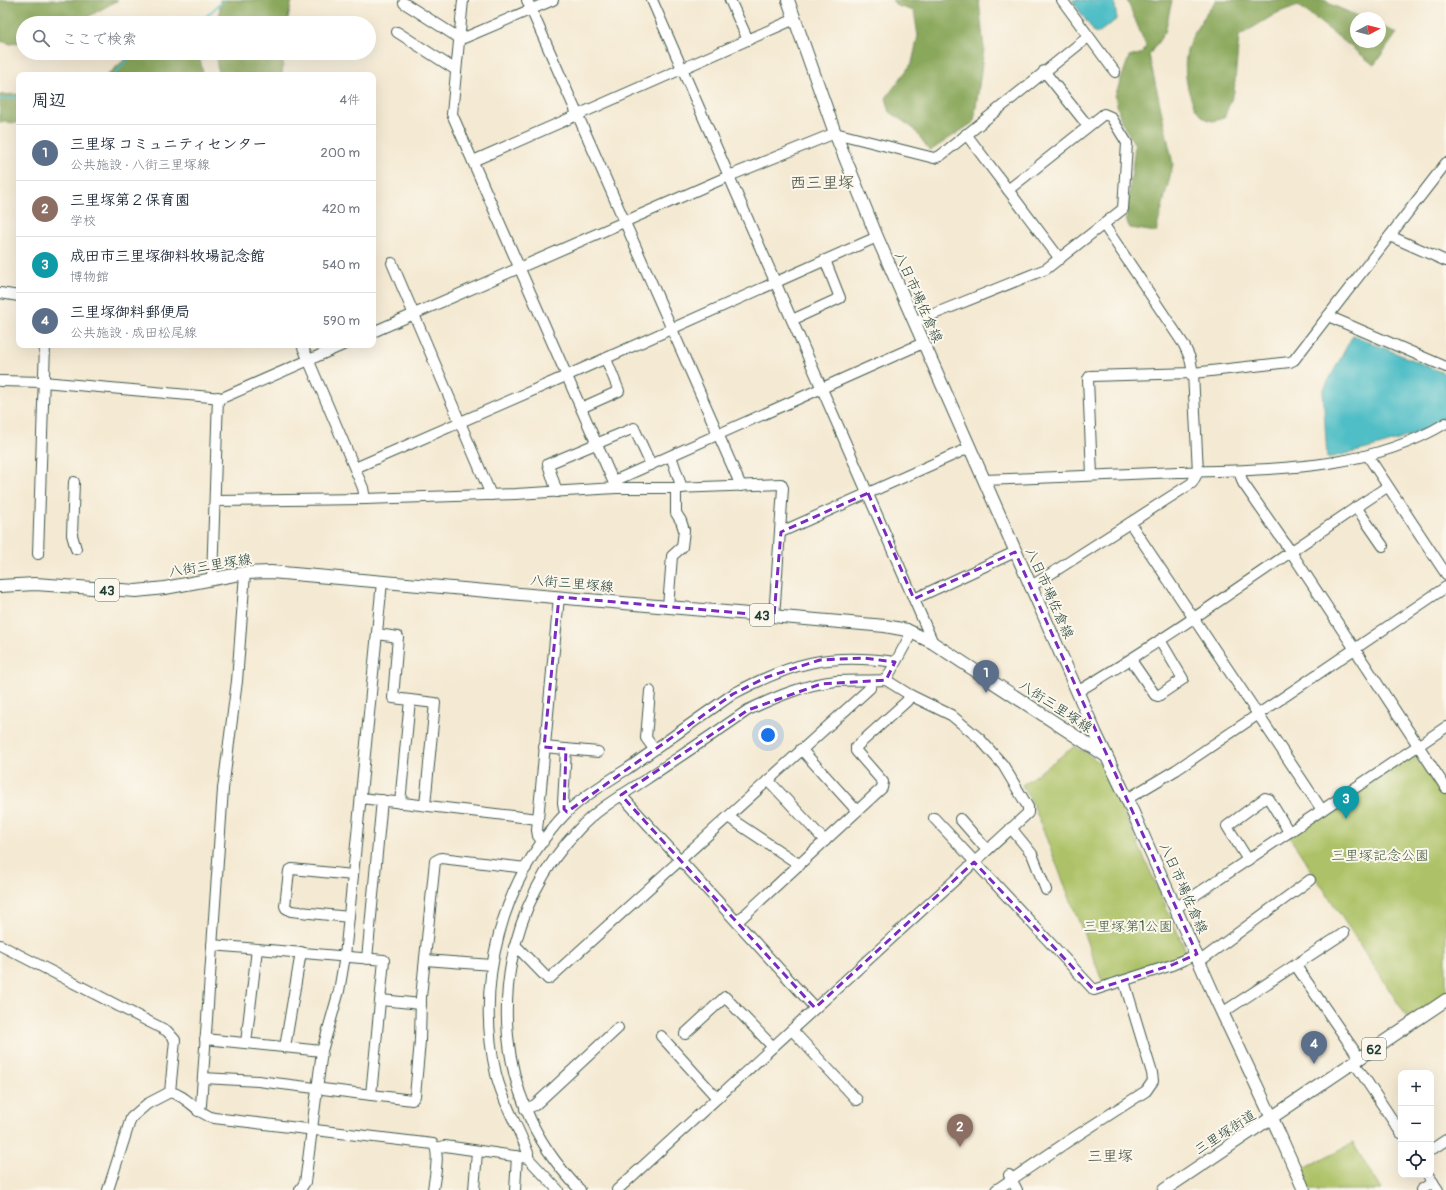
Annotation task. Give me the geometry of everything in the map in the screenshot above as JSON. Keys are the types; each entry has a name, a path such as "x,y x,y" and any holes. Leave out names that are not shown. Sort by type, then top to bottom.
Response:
{"main road":[{"name":"八日市場佐倉線","path":"788,0 834,133 877,237 1077,692 1127,799 1222,1013 1304,1190"},
{"name":"八街三里塚線","path":"0,586 35,584 131,591 165,588 245,573 271,572 885,626 912,632 933,643 1106,756"},
{"name":"62","path":"1357,1060 1446,1000"},
{"name":"三里塚街道","path":"1164,1190 1272,1119 1357,1060"}],"street":[{"path":"463,0 452,114 615,485"},
{"path":"404,3 459,38 464,38 529,5 553,0"},
{"path":"652,0 933,643"},
{"path":"730,0 748,40"},
{"path":"1062,0 1115,72"},
{"path":"529,5 741,486"},
{"path":"473,161 795,19"},
{"path":"397,32 456,70"},
{"path":"376,331 729,176 834,133 934,158 940,156 1044,70 1088,37"},
{"path":"1044,70 1088,126"},
{"path":"914,322 1046,269 1104,225 1123,209 1127,143 1112,116 1104,114 1008,190"},
{"path":"966,134 1060,259"},
{"path":"1092,475 1088,379 1090,376 1193,373 1290,362 1294,360 1446,163"},
{"path":"1030,587 1192,483 1198,472 1193,373 1190,358 1184,345 1104,225"},
{"path":"1390,236 1446,261"},
{"path":"355,468 606,359 877,237"},
{"path":"792,320 840,298 825,260"},
{"path":"392,263 491,495"},
{"path":"0,293 16,296"},
{"path":"1328,316 1446,367"},
{"path":"615,485 651,465 923,343"},
{"path":"38,554 45,348"},
{"path":"303,348 355,468 363,488 365,499"},
{"path":"0,381 43,382 218,398 227,397 336,348"},
{"path":"581,408 619,391 606,359"},
{"path":"212,579 218,398"},
{"path":"984,480 1239,471 1326,464 1368,456 1421,436 1446,423"},
{"path":"557,492 548,464 596,442 634,428 651,465"},
{"path":"781,532 969,448"},
{"path":"668,607 672,556 682,548 684,530 682,521 676,513 679,488 671,456"},
{"path":"1368,456 1387,487 1446,574"},
{"path":"1239,471 1243,483 1291,552 1446,788"},
{"path":"74,482 72,535 76,549"},
{"path":"215,502 491,495 557,492 615,485 679,488 781,484 783,488 781,532 774,617"},
{"path":"1077,692 1131,660 1193,619 1387,487"},
{"path":"1356,507 1384,546"},
{"path":"1130,523 1322,810"},
{"path":"914,600 1015,552"},
{"path":"198,1110 201,1105 223,789 236,681 245,573"},
{"path":"300,1190 305,1182 313,1130 322,1051 339,991 345,956 382,582"},
{"path":"1127,799 1176,770 1446,587"},
{"path":"543,842 537,833 559,597"},
{"path":"886,680 912,632"},
{"path":"377,634 398,637 393,698 435,703 425,805"},
{"path":"1131,660 1155,695 1158,696 1183,679 1160,640"},
{"path":"558,1190 528,1158 526,1148 501,1092 493,1057 489,1022 492,965 505,913 526,868 543,842 567,812 581,800 733,694 767,677 820,660 864,658 895,662"},
{"path":"580,1190 546,1149 525,1109 514,1074 508,1034 508,987 514,947 532,898 553,862 579,828 621,796 748,710 768,701 820,684 836,681 886,680 910,695 951,715 980,738 994,753 1028,807 1028,813 617,1190"},
{"path":"514,947 518,948 548,979 550,978 870,688 871,681"},
{"path":"650,692 646,738 654,749"},
{"path":"737,922 882,788 883,785 856,751 856,747 907,701 910,695"},
{"path":"400,803 410,700"},
{"path":"1176,908 1446,727"},
{"path":"544,747 598,752"},
{"path":"566,749 563,803 564,809 567,812"},
{"path":"801,749 857,811"},
{"path":"768,780 825,841"},
{"path":"621,796 815,1008"},
{"path":"361,798 538,819"},
{"path":"1248,860 1227,826 1265,798 1269,799 1289,832"},
{"path":"367,959 382,800"},
{"path":"728,817 800,864"},
{"path":"934,818 1094,990 1198,958 1310,880"},
{"path":"960,819 987,850"},
{"path":"1011,828 1032,854 1046,890"},
{"path":"203,1078 258,1081 409,1101 415,1096 420,1040 421,1004 436,859 449,859 526,868"},
{"path":"349,917 291,911 285,906 289,871 292,869 353,875"},
{"path":"1222,1013 1296,966 1344,933"},
{"path":"0,945 170,1034 175,1040 170,1092"},
{"path":"212,945 384,960 372,1095"},
{"path":"246,1043 257,949"},
{"path":"285,1047 301,952"},
{"path":"425,960 492,965"},
{"path":"1296,966 1357,1060 1398,1128"},
{"path":"996,1190 1011,1177 1146,1091 1152,1084 1152,1073 1124,981"},
{"path":"685,1034 725,997 773,1047"},
{"path":"381,1000 421,1004"},
{"path":"525,1109 535,1105 618,1028"},
{"path":"792,1030 857,1100"},
{"path":"661,1036 717,1098"},
{"path":"205,1039 322,1051"},
{"path":"108,1190 131,1118 140,1108 170,1092 177,1093 198,1110 214,1118 430,1143 436,1148"},
{"path":"1434,1148 1446,1140"},
{"path":"436,1148 445,1146 477,1152 528,1158"},
{"path":"433,1190 436,1148"},
{"path":"474,1190 477,1152"},
{"path":"515,1190 517,1156"},
{"path":"1011,1177 1017,1190"},
{"path":"1421,1190 1433,1182"}],"highlighted area":[{"path":"868,493 914,599 1015,552 1197,954 1172,965 1094,990 974,862 815,1008 621,795 748,710 821,684 886,680 895,662 864,658 820,660 767,677 733,694 567,812 564,809 566,749 544,747 559,597 774,616 781,532"}],"green space":[{"path":"0,0 118,0 89,16 16,16 16,43 11,44 0,41"},
{"path":"220,0 292,0 289,16 219,16"},
{"path":"892,0 979,0 984,49 974,122 930,151 914,129 890,112 886,98 912,63 918,36 914,11 897,6"},
{"path":"1127,0 1172,0 1165,32 1149,55 1173,164 1156,232 1130,228 1126,220 1135,145 1121,121 1115,96 1129,57 1143,53 1146,46"},
{"path":"1216,0 1327,0 1330,4 1350,13 1350,46 1298,5 1277,13 1239,36 1234,92 1224,118 1212,121 1204,118 1193,104 1187,84 1185,65 1187,49 1193,34"},
{"path":"1386,28 1397,33 1374,65 1352,48 1386,48"},
{"path":"124,60 200,60 202,72 110,72"},
{"path":"217,60 283,60 282,72 218,72"},
{"path":"16,94 16,123 0,122 0,95"},
{"name":"三里塚第1公園","path":"1075,746 1102,764 1186,951 1184,955 1103,983 1034,807 1022,785"},
{"name":"三里塚記念公園","path":"1414,753 1446,801 1446,995 1409,1020 1289,836"},
{"path":"1353,1143 1381,1190 1308,1190 1300,1170"}],"water":[{"path":"1072,0 1114,0 1117,19 1098,33 1094,32"},
{"path":"1353,335 1446,374 1446,415 1434,424 1420,431 1389,443 1327,458 1323,391"}],"waterway":[{"path":"207,16 224,0"},
{"path":"116,72 126,60"},
{"path":"0,99 16,97"}],"place":[{"name":"三里塚 コミュニティセンター","path":"986,693"},
{"name":"成田市三里塚御料牧場記念館","path":"1346,819"},
{"name":"三里塚御料郵便局","path":"1314,1064"},
{"name":"三里塚第２保育園","path":"960,1147"}],"district":[{"name":"西三里塚","path":"822,182"},
{"name":"三里塚","path":"1110,1156"}]}
